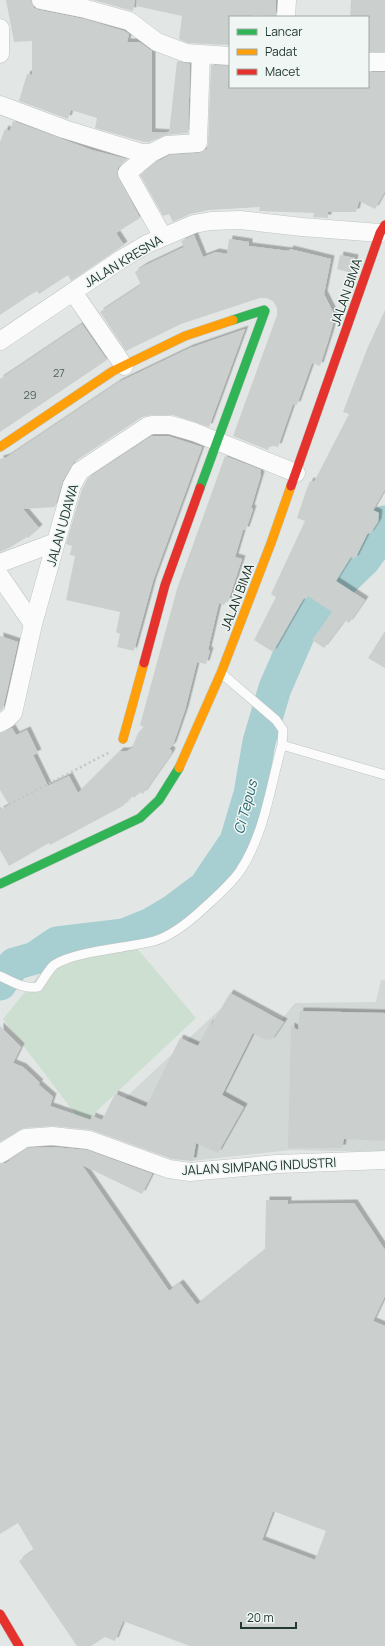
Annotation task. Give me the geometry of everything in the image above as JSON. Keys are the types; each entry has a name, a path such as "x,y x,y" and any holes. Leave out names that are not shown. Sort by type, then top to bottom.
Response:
{"street":[{"path":"41,0 86,9 129,21 156,42 186,53 229,56"},
{"path":"286,16 287,0"},
{"path":"0,29 0,54"},
{"path":"163,237 127,173 151,153 167,145 198,143 201,54"},
{"path":"369,62 385,62"},
{"path":"0,105 77,133 142,153 151,153"},
{"name":"JALAN KRESNA","path":"0,341 120,260 163,237 194,224 211,221 240,220 382,229"},
{"name":"JALAN BIMA","path":"0,884 140,818 159,800 175,776 221,673 296,472 382,229"},
{"path":"73,292 124,366"},
{"path":"0,447 113,371 185,336 264,310 265,311 165,585 123,739"},
{"name":"JALAN UDAWA","path":"0,723 7,719 12,713 33,624 72,485 80,471 148,426 170,425 194,432 296,472"},
{"path":"0,563 56,542"},
{"path":"0,576 33,624"},
{"name":"JALAN SIMPANG INDUSTRI","path":"0,1154 25,1138 52,1136 89,1140 168,1169 190,1172 277,1164 385,1160"},
{"path":"0,1614 19,1646"}],"lane":[{"path":"0,976 22,987 38,987 53,966 64,960 80,955 155,940 191,920 214,900 239,872 254,847 265,814 282,745 283,730 276,720 221,673"},
{"path":"282,745 385,775"}],"path":[{"path":"0,809 119,747 123,739"}],"shaded area":[{"path":"381,980 385,980 385,1152 291,1150 191,1161 158,1154 91,1130 233,997 282,1019 295,1003 376,1002"}],"green space":[{"path":"135,946 196,1018 83,1124 3,1019 43,970 63,954"}],"building":[{"path":"6,0 31,0 34,8 39,10 84,19 124,31 129,34 127,42 139,42 152,51 152,132 169,133 177,61 190,64 188,133 166,135 149,142 144,142 95,128 97,118 71,110 68,119 19,101 27,74 32,75 32,41 14,42"},
{"path":"93,0 135,0 133,11"},
{"path":"137,0 276,0 276,16 229,16 229,45 188,43 179,39 182,16 136,6"},
{"path":"351,0 385,0 385,52 369,52 369,16 350,16"},
{"path":"211,65 229,66 229,88 369,88 369,72 385,72 385,191 375,209 359,201 356,212 328,212 328,218 313,217 314,213 259,211 260,207 209,210 190,214 173,222 169,214 163,216 140,175 157,162 170,155 199,153 207,149"},
{"path":"13,121 92,150 127,159 118,168 117,174 140,218 116,233 124,245 71,281 68,275 39,294 37,291 0,315 0,142 5,129 10,131"},
{"path":"194,235 203,257 216,252 227,254 229,239 249,242 249,246 289,251 290,249 331,259 324,294 335,316 330,335 320,366 312,363 297,405 293,404 278,447 270,445 268,450 233,436 277,315 277,308 273,301 266,298 260,298 181,324 126,351 100,312 141,285 135,272 144,266 184,247 181,241"},
{"path":"340,255 355,258 352,273 337,269"},
{"path":"385,310 385,489 373,510 379,513 378,522 370,534 368,533 355,559 351,557 336,581 365,600 349,623 345,620 324,648 312,640 332,612 308,596 306,599 304,598 273,652 254,640 276,597 271,594 305,521 297,518 306,491 310,481 314,482 349,414 343,412 367,349"},
{"path":"82,324 107,360 0,432 0,379"},
{"path":"245,329 209,427 173,415 152,415 142,417 74,462 63,480 55,507 23,509 39,528 28,538 27,537 0,552 0,459 7,457 119,382 190,348"},
{"path":"152,436 168,436 202,447 153,581 134,651 117,647 120,634 116,632 120,612 66,600 75,556 70,555 72,546 66,544 82,489 88,478"},
{"path":"225,456 261,470 261,475 251,508 253,509 246,530 243,530 235,557 242,559 228,602 224,605 219,603 208,650 210,651 206,664 197,662 185,710 173,745 169,749 172,751 171,754 143,794 140,792 134,798 132,796 123,806 50,845 49,843 9,866 0,850 0,810 9,805 0,790 0,733 12,728 16,735 27,730 38,753 33,755 48,786 69,776 78,793 120,751 127,751 132,748 138,733 144,727 140,725 177,589"},
{"path":"385,631 385,668 368,658"},
{"path":"0,636 18,642 3,708 0,711"},
{"path":"230,993 284,1022 271,1041 253,1033 222,1095 244,1107 218,1153 196,1143 193,1161 172,1159 92,1130 53,1126 24,1128 0,1142 0,1026 21,1047 13,1063 23,1067 40,1083 38,1084 53,1097 50,1106 91,1120 92,1116 102,1120 115,1094 146,1107 180,1038 198,1046 210,1023 212,1024"},
{"path":"300,1011 385,1013 385,1141 344,1139 342,1148 288,1148 291,1026 298,1030"},
{"path":"52,1147 87,1150 152,1174 142,1194 82,1165 169,1291 180,1283 197,1305 265,1250 266,1200 288,1200 288,1204 354,1203 385,1250 385,1296 373,1321 385,1326 385,1646 190,1646 123,1621 115,1641 105,1637 91,1646 77,1646 19,1561 34,1550 18,1523 0,1534 0,1164 6,1163 28,1148","holes":["273,1511 326,1531 315,1560 262,1540"]}],"waterway":[{"name":"Ci Tepus","path":"0,984 14,964 35,958 57,943 124,935 151,924 173,911 205,887 236,841 250,794 259,742 275,688 300,631 327,596 364,560 381,536 385,522"}],"traffic: fast":[{"path":"200,488 265,311 264,310 233,320"},
{"path":"0,884 140,818 159,800 179,768"}],"traffic: slow":[{"path":"0,447 113,371 185,336 233,320"},
{"path":"179,768 221,673 271,543 291,486"},
{"path":"123,739 144,663"}],"traffic: jam":[{"path":"291,486 380,233 385,225"},
{"path":"144,663 165,585 200,488"},
{"path":"0,1614 19,1646"}]}
